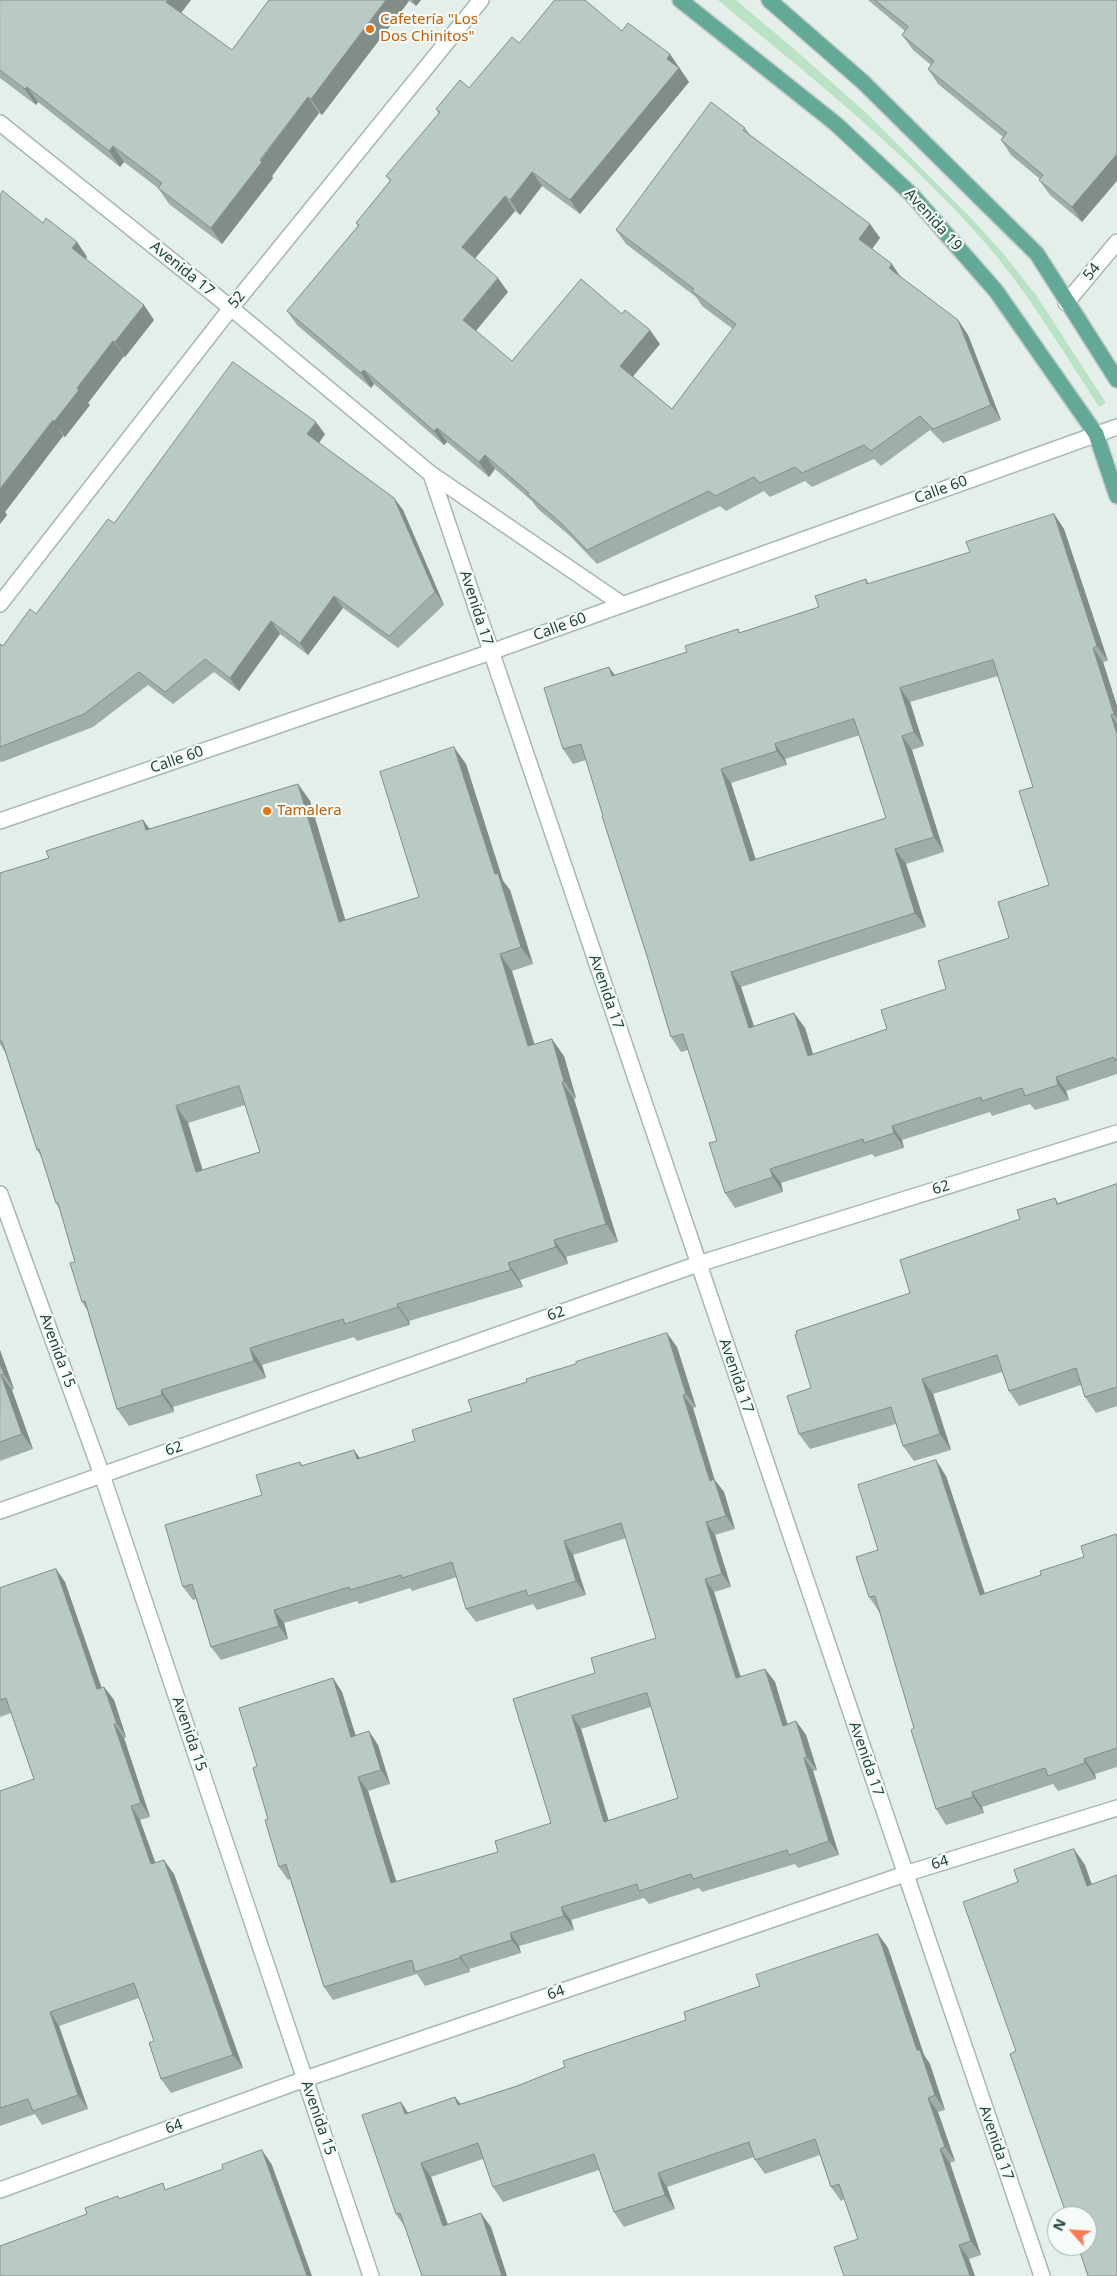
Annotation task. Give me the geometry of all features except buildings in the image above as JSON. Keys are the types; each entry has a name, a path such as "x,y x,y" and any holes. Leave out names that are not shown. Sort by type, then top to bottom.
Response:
{"main road":[{"name":"Avenida 19","path":"680,0 836,124 912,195 996,291 1096,434 1117,496"},
{"path":"768,0 863,82 1037,254 1066,303 1117,380"}],"street":[{"name":"52","path":"0,604 231,308 481,0"},
{"name":"Avenida 17","path":"0,123 231,308 431,474 623,605"},
{"name":"54","path":"1066,303 1117,242"},
{"name":"Calle 60","path":"4,815 490,652 1117,427"},
{"name":"Avenida 17","path":"431,474 1042,2276"},
{"name":"62","path":"0,1511 698,1264 1117,1133"},
{"name":"Avenida 15","path":"0,1194 102,1475 371,2276"},
{"name":"64","path":"0,2190 305,2079 905,1874 1117,1808"}],"green space":[{"path":"718,0 736,0 793,48 864,111 970,217 1001,251 1036,295 1106,403 1099,407 1024,293 997,257 966,221 864,122"}],"place":[{"name":"Cafetería \"Los Dos Chinitos\"","path":"370,29"},
{"name":"Tamalera","path":"267,811"}]}
